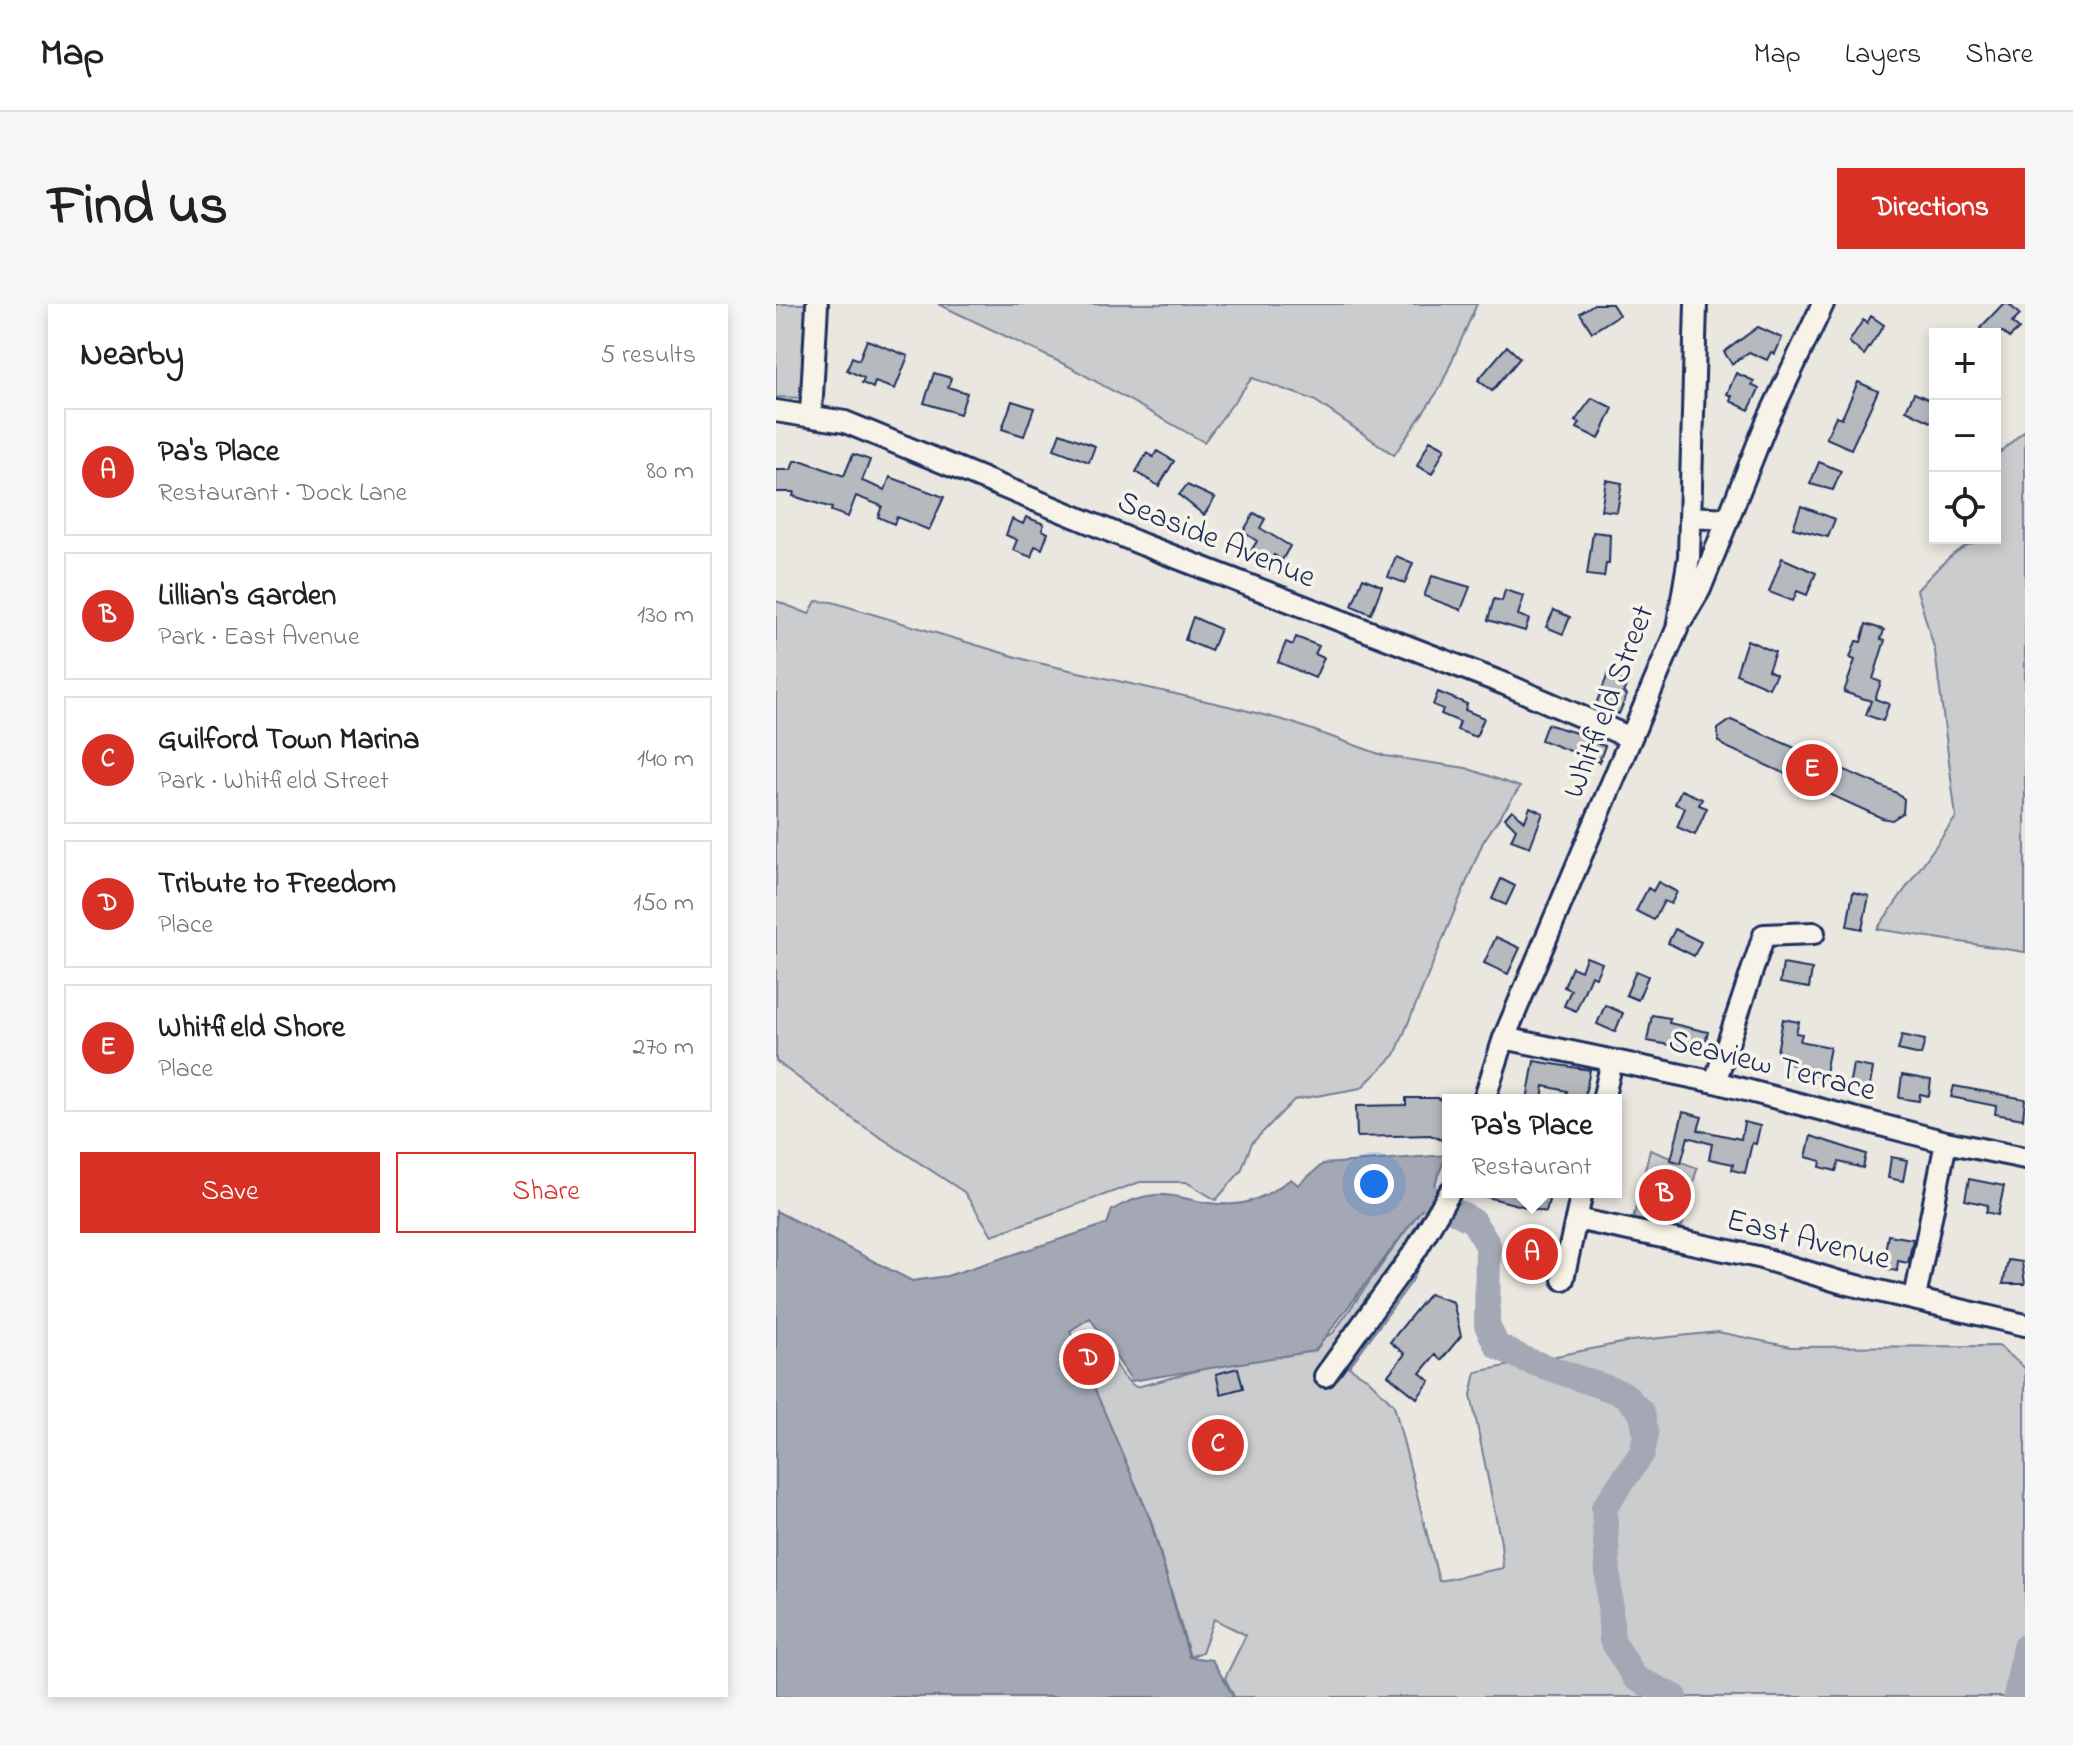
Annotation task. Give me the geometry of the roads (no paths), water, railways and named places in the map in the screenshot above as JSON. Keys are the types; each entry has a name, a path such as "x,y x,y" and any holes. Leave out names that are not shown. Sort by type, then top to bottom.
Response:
{"street":[{"path":"811,414 817,304"},
{"name":"Whitfield Street","path":"1486,1094 1504,1038 1677,629 1689,557 1696,304"},
{"path":"1677,629 1700,589 1766,424 1823,304"},
{"name":"Seaside Avenue","path":"776,411 811,414 845,422 1144,545 1505,684 1631,738"},
{"path":"1690,517 1729,519"},
{"path":"1715,1082 1764,935 1814,933"},
{"name":"Seaview Terrace","path":"1504,1038 1715,1082 1946,1142 2025,1158"},
{"path":"1604,1094 1612,1061"},
{"path":"1915,1298 1946,1142"},
{"path":"1325,1376 1388,1292 1447,1198"},
{"path":"1563,1279 1581,1198"},
{"name":"East Avenue","path":"1576,1219 1758,1257 1840,1282 2025,1325"}],"waterway":[{"path":"1430,1198 1473,1221 1488,1245 1487,1325 1497,1346 1526,1360 1624,1394 1642,1413 1646,1434 1642,1453 1604,1508 1612,1640 1635,1678 1675,1697"},
{"path":"2016,1697 2025,1647"}],"place":[{"name":"Whitfield Shore","path":"1812,770"},
{"name":"Lillian's Garden","path":"1665,1195"},
{"name":"Pa's Place","path":"1532,1254"},
{"name":"Tribute to Freedom","path":"1089,1359"},
{"name":"Guilford Town Marina","path":"1218,1445"}]}
